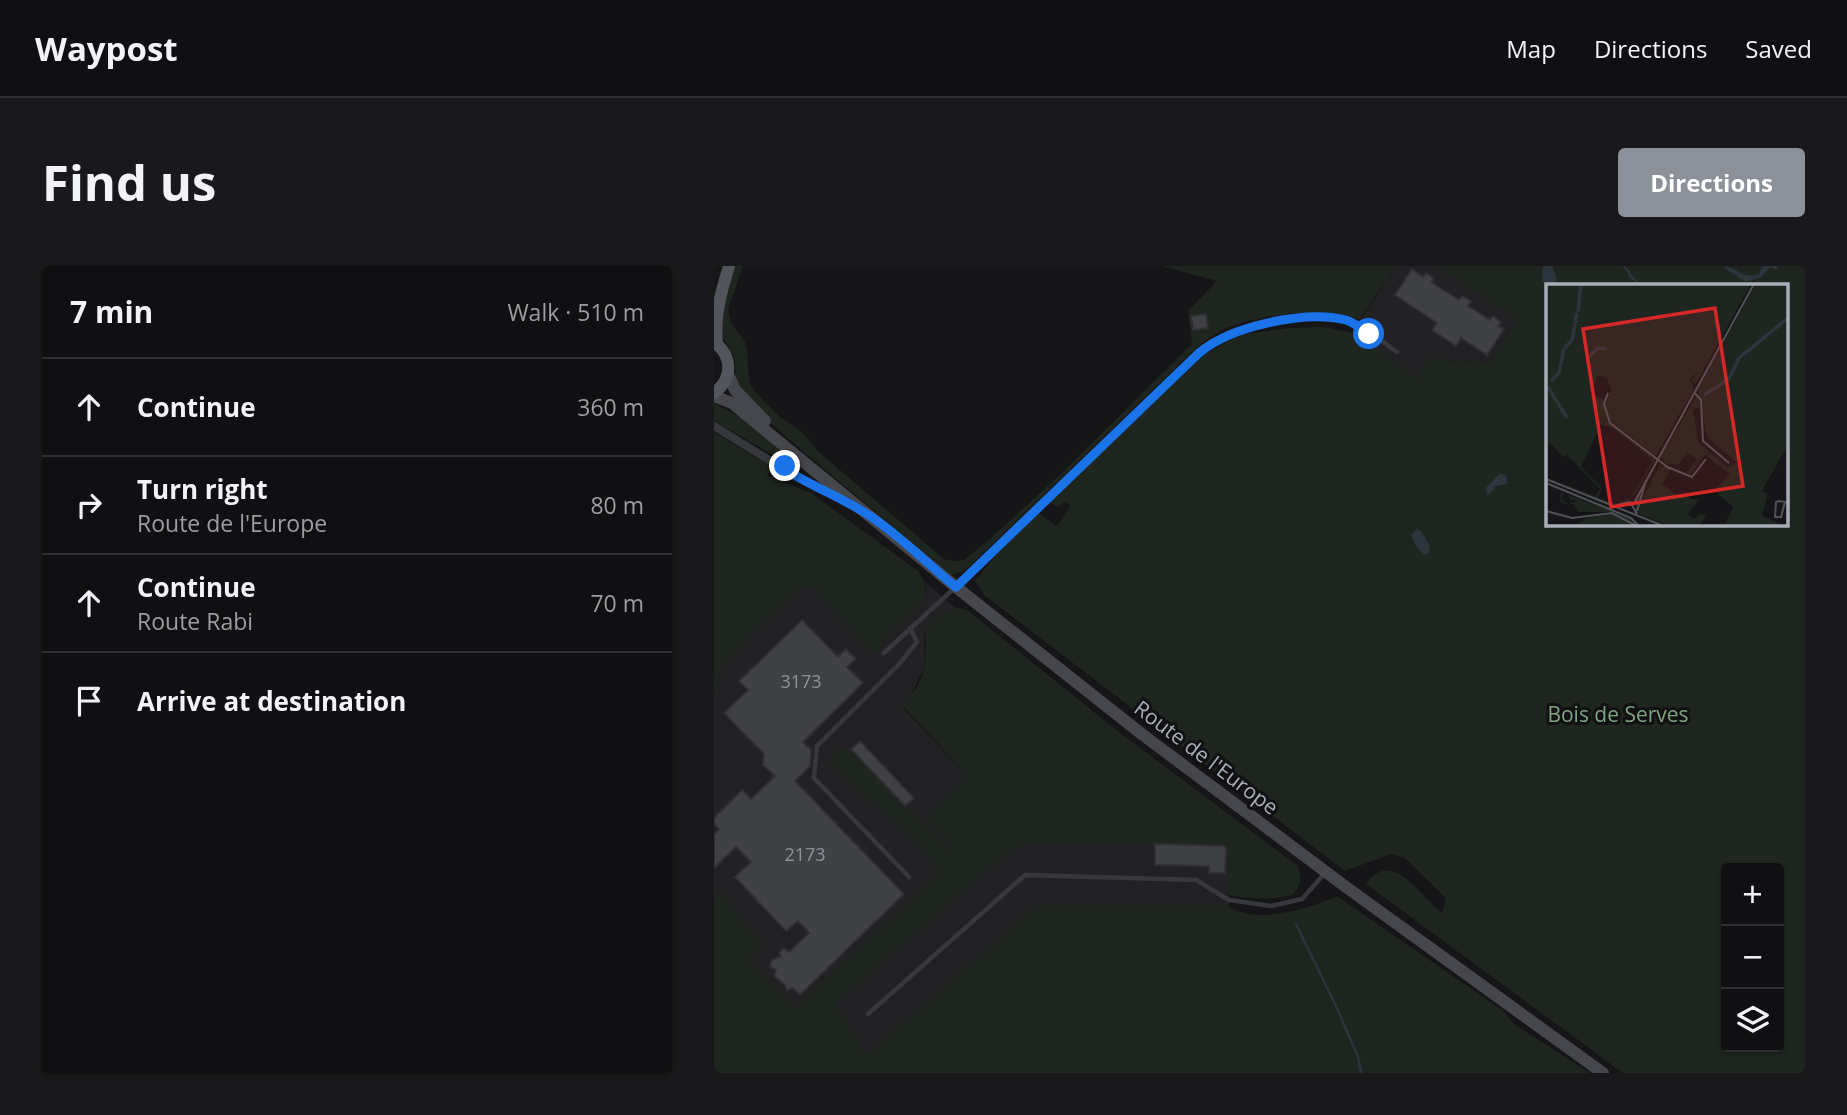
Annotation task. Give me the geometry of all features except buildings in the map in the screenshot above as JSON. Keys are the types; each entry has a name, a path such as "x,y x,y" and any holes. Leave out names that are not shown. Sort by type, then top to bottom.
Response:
{"main road":[{"path":"714,284 728,266"},
{"path":"714,395 724,384 729,365 726,355 715,343 716,309 728,266"}],"street":[{"name":"Route de l'Europe","path":"728,374 735,390 799,457 956,587 1134,729 1325,872 1603,1073"},
{"name":"Route de l'Europe","path":"714,395 732,403 799,457"},
{"path":"714,426 793,475 870,515"},
{"path":"780,466 791,466 799,457"}],"lane":[{"path":"884,653 1199,353 1220,338 1240,329 1273,323 1310,318 1335,319 1353,323 1397,352"},
{"path":"909,877 814,778 817,746 900,663 916,642 911,628"},
{"path":"868,1014 1025,875 1196,880 1229,900 1271,906 1302,899 1325,872"}],"shaded area":[{"path":"1396,266 1438,266 1519,320 1489,363 1430,359 1417,377 1352,333"},
{"path":"1543,266 1552,266 1556,284 1546,284 1546,286 1542,281"},
{"path":"1725,266 1748,275 1759,274 1762,266 1778,266 1776,270 1770,267 1761,277 1744,281 1724,268"},
{"path":"1500,473 1507,476 1507,484 1496,486 1488,496 1485,489"},
{"path":"1417,529 1422,532 1430,546 1429,553 1424,555 1411,535"},
{"path":"925,582 956,608 940,614 924,635 925,666 904,709 968,776 926,819 947,840 957,858 1022,839 1129,781 1228,848 1229,908 867,1058 795,1009 747,960 761,946 714,900 714,694 722,667 755,629 802,588 814,589 881,649 884,637 925,598"}],"green space":[{"path":"735,266 743,266 728,309 731,323 745,342 749,382 756,393 779,416 804,434 820,453 944,559 953,561 964,560 991,538 1065,470 1192,344 1188,311 1217,281 1162,266 1396,266 1360,319 1329,313 1271,316 1236,324 1212,336 1195,349 975,561 962,572 951,575 785,436 763,416 735,381 734,357 719,330 728,282"},
{"name":"Bois de Serves","path":"1438,266 1805,266 1805,1073 1623,1073 1366,884 1376,874 1395,872 1406,878 1442,913 1446,898 1405,858 1391,854 1345,871 984,595 975,581 996,555 1039,513 1056,526 1070,506 1066,502 1057,507 1050,502 1204,355 1239,335 1290,328 1324,327 1352,333 1417,377 1430,359 1489,363 1518,320"},
{"path":"714,404 749,424 782,455 775,456 714,421"},
{"path":"714,432 770,466 768,476 811,493 918,571 925,584 925,598 884,637 881,649 875,654 814,589 802,588 755,629 722,667 714,694"},
{"path":"956,608 966,609 1120,733 1298,866 1300,882 1292,895 1284,897 1227,895 1226,849 1209,845 1022,844 990,866 835,1004 847,1019 867,1055 1039,905 1227,905 1238,911 1266,915 1312,906 1337,896 1502,1010 1514,1024 1590,1073 714,1073 714,900 721,894 762,945 747,960 795,1008 939,874 908,834 831,766 837,752 851,749 905,806 951,849 947,840 926,819 968,776 903,706 923,673 926,632 929,625 943,613"}],"waterway":[{"path":"1624,266 1629,272"},
{"path":"1629,274 1638,284"},
{"path":"1296,924 1336,1006 1358,1057 1361,1073"}],"route":[{"path":"785,466 780,466 870,515 956,587 1208,345 1240,329 1310,318 1345,320 1369,334"}]}
